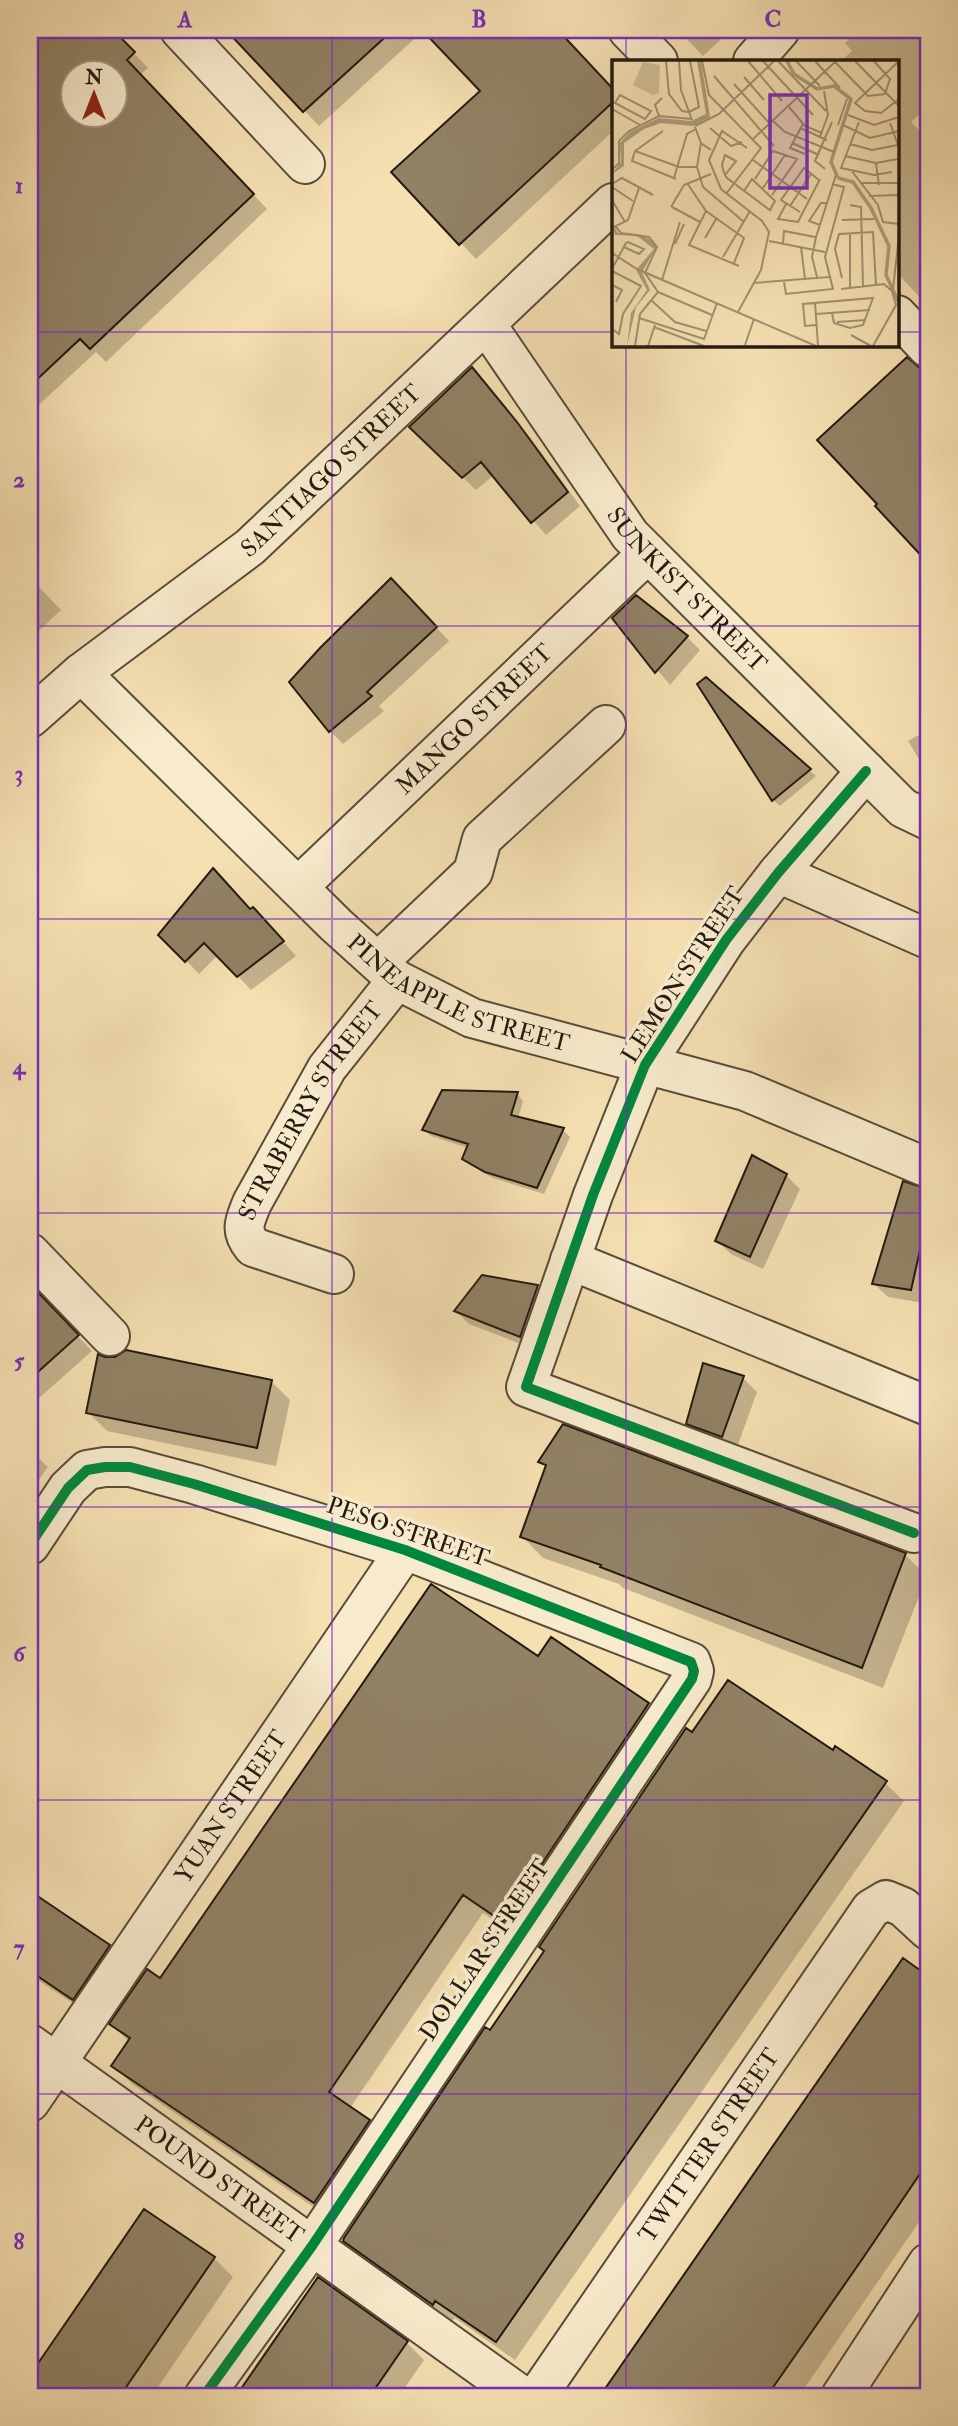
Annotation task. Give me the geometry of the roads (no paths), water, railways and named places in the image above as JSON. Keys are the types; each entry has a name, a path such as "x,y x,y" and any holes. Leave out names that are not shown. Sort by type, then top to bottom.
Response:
{"street":[{"path":"180,30 305,164"},
{"path":"628,30 656,60"},
{"path":"754,60 780,30"},
{"name":"SANTIAGO STREET","path":"30,718 81,673 250,547 612,204"},
{"path":"898,316 928,348"},
{"name":"SUNKIST STREET","path":"486,324 630,535 903,808 928,820"},
{"name":"MANGO STREET","path":"299,886 648,553"},
{"name":"PINEAPPLE STREET","path":"81,673 270,861 387,971 472,1018 745,1091 928,1168"},
{"path":"387,971 473,872 482,839 606,725"},
{"name":"LEMON STREET","path":"866,771 778,873 726,940 645,1065 570,1260 526,1387 914,1532"},
{"path":"778,873 928,939"},
{"name":"STRABERRY STREET","path":"334,1274 253,1247 245,1237 245,1224 252,1203 327,1069 387,971"},
{"path":"30,1252 110,1336"},
{"path":"570,1260 928,1406"},
{"name":"PESO STREET","path":"30,1545 68,1488 87,1470 130,1467 194,1484 405,1550 691,1661 694,1671 692,1679"},
{"name":"YUAN STREET","path":"30,2102 44,2054 405,1550"},
{"name":"DOLLAR STREET","path":"204,2396 312,2246 692,1679"},
{"name":"TWITTER STREET","path":"537,2396 871,1909 886,1900 902,1907 928,1930"},
{"name":"POUND STREET","path":"44,2054 523,2396"},
{"path":"841,2396 928,2263"}]}
